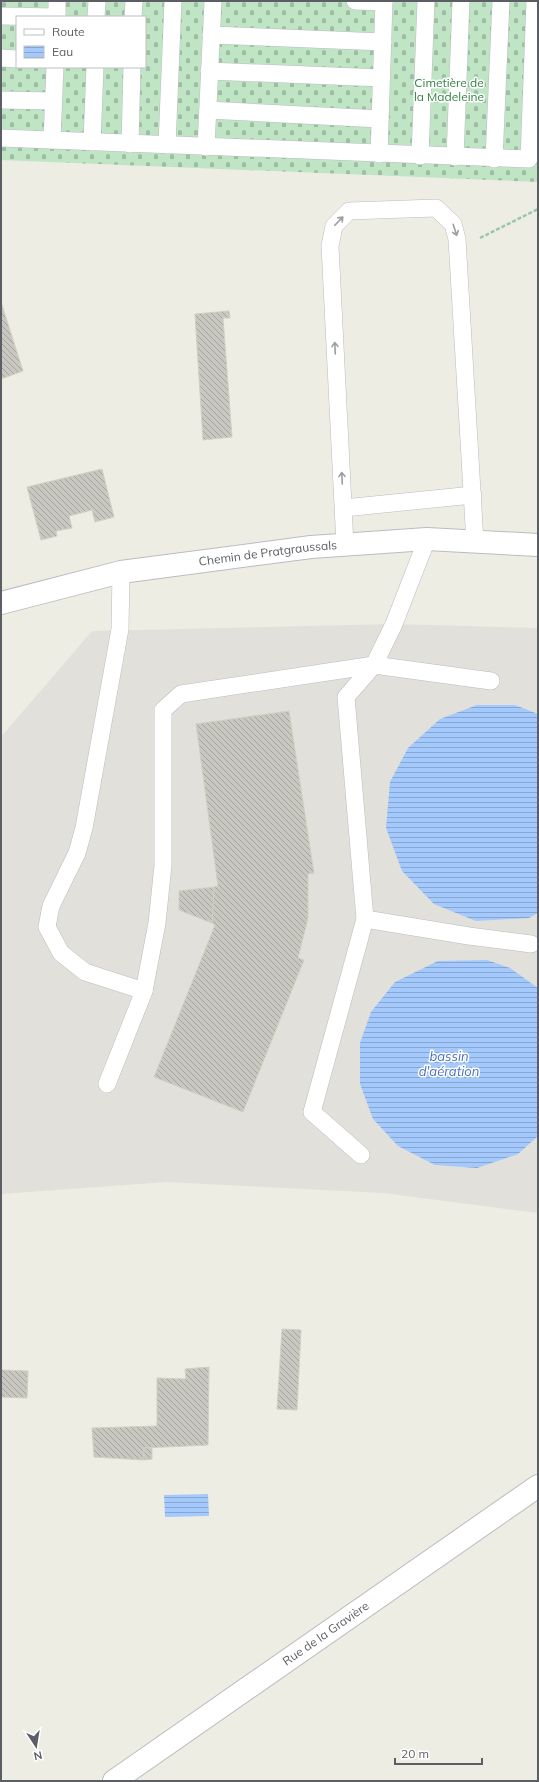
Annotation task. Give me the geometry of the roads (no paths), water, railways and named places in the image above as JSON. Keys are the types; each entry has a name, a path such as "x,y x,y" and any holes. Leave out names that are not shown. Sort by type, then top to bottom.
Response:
{"street":[{"name":"Chemin de Pratgraussals","path":"1,603 121,572 311,547 427,539 538,546"},
{"name":"Rue de la Gravière","path":"114,1781 538,1486"}],"lane":[{"path":"57,1 57,16"},
{"path":"96,16 97,1"},
{"path":"133,16 134,1"},
{"path":"167,145 173,1"},
{"path":"206,147 213,1"},
{"path":"355,1 384,1 379,154"},
{"path":"420,156 426,1"},
{"path":"455,158 461,1"},
{"path":"494,159 501,1"},
{"path":"1,138 529,160 535,1"},
{"path":"1,16 16,16"},
{"path":"211,35 383,42"},
{"path":"1,58 16,58"},
{"path":"52,140 55,68"},
{"path":"92,142 95,68"},
{"path":"130,144 132,68"},
{"path":"209,71 382,78"},
{"path":"1,100 53,101"},
{"path":"208,110 380,119"},
{"path":"346,545 330,246 334,226 349,211 436,208 453,224 458,248 475,542"},
{"path":"344,508 473,495"},
{"path":"360,1155 312,1112 365,919 346,697 374,665 394,624 427,539"},
{"path":"121,572 120,629 84,828 77,853 51,906 47,927 61,953 85,972 144,991"},
{"path":"107,1084 144,991 157,923 163,865 163,710 181,694 374,665 491,681"},
{"path":"365,919 536,946"}],"water":[{"path":"477,705 515,705 538,714 538,913 529,918 476,921 434,904 402,871 386,828 390,782 408,748 440,719"},
{"name":"bassin d'aération","path":"487,960 510,968 538,988 538,1136 518,1154 477,1168 435,1165 398,1146 373,1119 360,1084 360,1043 371,1012 395,982 438,961"},
{"path":"208,1494 209,1516 165,1517 164,1495"}],"park label":[{"name":"Cimetière de la Madeleine","path":"449,90"}]}
